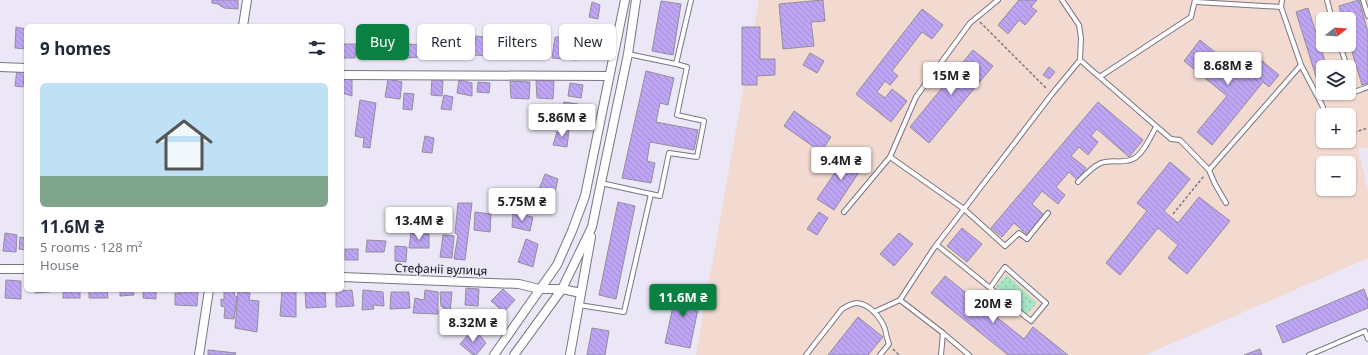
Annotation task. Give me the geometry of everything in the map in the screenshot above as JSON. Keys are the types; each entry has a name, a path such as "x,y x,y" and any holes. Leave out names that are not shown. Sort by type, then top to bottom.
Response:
{"street":[{"path":"243,24 247,0"},
{"path":"494,355 557,265 585,196 625,0"},
{"path":"570,355 592,227 628,54 636,0"},
{"path":"0,67 24,68"},
{"path":"344,75 609,76"},
{"path":"514,355 562,289 592,227"},
{"path":"0,269 24,270"},
{"name":"Стефанії вулиця","path":"344,277 519,284 539,289 562,289 581,293"},
{"path":"199,355 209,292"}],"lane":[{"path":"676,64 691,0"},
{"path":"844,212 890,157 916,97 970,23 998,0"},
{"path":"874,312 900,300 937,244 1052,94 1080,60 1081,38 1079,25 1062,0"},
{"path":"1282,0 1281,7 1301,65 1322,107"},
{"path":"1327,0 1330,12"},
{"path":"1363,0 1368,16"},
{"path":"1101,76 1191,17 1195,1 1281,7"},
{"path":"601,182 660,196 669,153 697,157 704,121 677,115 687,67 628,54"},
{"path":"1080,60 1101,76 1156,127 1171,139 1180,140 1210,170 1215,184 1226,203"},
{"path":"1210,170 1301,65"},
{"path":"1356,91 1368,87"},
{"path":"1078,182 1099,164 1105,162 1128,161 1135,158 1141,152 1156,127"},
{"path":"890,157 964,209 1005,246 1019,232 1027,239 1048,213"},
{"path":"579,305 624,312 650,194"},
{"path":"937,244 990,288 1031,322 1046,304 1005,267 990,288"},
{"path":"900,300 969,355"},
{"path":"806,355 842,309 857,303 864,305 874,312 884,327 888,344 880,355"},
{"path":"1309,355 1365,331 1368,339"},
{"path":"942,355 943,333"}],"path":[{"path":"976,18 1052,94"},
{"path":"1356,132 1368,128"},
{"path":"1172,214 1210,170"}],"shaded area":[{"path":"759,0 1368,0 1368,148 1358,148 1368,191 1368,258 1145,355 696,355"}],"green space":[{"path":"1007,275 1037,303 1026,315 996,287"}],"building":[{"path":"212,0 238,0 238,9 224,8 218,4 212,3"},
{"path":"823,0 825,21 811,22 814,46 783,49 779,4"},
{"path":"1019,0 1037,0 1031,7 1037,11 1025,25 1019,20 1008,34 998,25"},
{"path":"1359,0 1368,32 1368,83 1362,85 1356,65 1356,60 1354,60 1352,52 1356,52 1356,12 1340,12 1339,6"},
{"path":"661,1 681,4 673,55 652,51"},
{"path":"592,2 600,5 598,19 589,17"},
{"path":"1308,8 1316,33 1316,52 1322,52 1325,60 1316,60 1316,77 1296,12"},
{"path":"922,9 943,25 932,39 922,32 892,71 898,76 890,85 885,81 877,92 885,98 892,89 907,101 891,122 856,94"},
{"path":"16,27 24,29 24,49 15,48"},
{"path":"742,27 760,27 760,59 775,59 775,75 757,76 757,85 742,85"},
{"path":"476,36 483,37 483,56 475,55"},
{"path":"555,37 559,37 559,59 552,58"},
{"path":"1200,40 1241,73 1255,55 1279,75 1269,87 1263,82 1212,145 1197,132 1227,96 1184,61"},
{"path":"344,44 356,44 355,58 344,58"},
{"path":"409,44 417,45 417,57 409,58"},
{"path":"973,50 993,66 929,143 910,127"},
{"path":"810,53 824,61 817,73 803,65"},
{"path":"1049,67 1055,72 1049,79 1043,75"},
{"path":"17,69 24,69 23,87 15,86"},
{"path":"646,71 674,78 668,105 660,103 656,122 698,130 694,150 650,142 647,161 655,163 651,183 622,178"},
{"path":"344,77 352,79 352,96 344,94"},
{"path":"432,78 443,81 442,96 431,95"},
{"path":"388,79 402,82 400,99 385,97"},
{"path":"459,80 472,83 472,96 457,93"},
{"path":"536,80 554,81 553,99 537,98"},
{"path":"510,81 530,82 529,99 511,98"},
{"path":"478,82 490,83 489,93 477,92"},
{"path":"570,83 583,85 581,98 568,96"},
{"path":"404,93 414,94 412,110 403,109"},
{"path":"444,95 453,97 451,110 441,109"},
{"path":"360,100 376,103 370,148 363,147 364,138 355,136"},
{"path":"564,102 578,104 577,116 569,116 569,108 563,108"},
{"path":"1098,102 1143,140 1129,157 1097,129 1091,136 1098,142 1088,155 1079,147 1071,156 1086,168 1077,180 1069,172 1056,187 1065,195 1058,204 1042,191 1032,204 1044,215 1028,235 1014,223 1002,237 991,228"},
{"path":"794,111 831,137 821,152 784,126"},
{"path":"558,129 569,130 567,147 553,145"},
{"path":"425,136 434,138 432,153 422,152"},
{"path":"849,152 865,163 834,210 817,199"},
{"path":"1170,162 1190,179 1164,211 1178,223 1199,197 1230,221 1187,274 1168,258 1178,245 1158,228 1120,275 1106,263 1147,211 1137,203"},
{"path":"545,174 558,179 554,196 538,192"},
{"path":"618,202 635,206 616,299 599,295"},
{"path":"458,203 472,203 465,260 454,259 458,235 455,233"},
{"path":"475,212 491,214 490,232 474,230"},
{"path":"819,212 828,218 817,235 807,229"},
{"path":"513,213 533,217 530,231 512,227"},
{"path":"962,228 982,244 967,262 947,246"},
{"path":"5,233 17,235 16,252 3,251"},
{"path":"411,233 429,234 429,248 409,248"},
{"path":"899,233 913,244 894,266 880,254"},
{"path":"443,235 454,236 452,258 440,257"},
{"path":"20,237 24,238 24,250 19,249"},
{"path":"526,239 538,244 533,267 518,262"},
{"path":"367,240 386,241 384,252 366,252"},
{"path":"395,246 407,247 406,262 395,261"},
{"path":"345,249 358,249 358,260 345,260"},
{"path":"945,276 1024,339 1033,327 1068,355 1008,355 931,293"},
{"path":"6,280 21,281 21,299 5,298"},
{"path":"466,288 479,289 478,306 465,305"},
{"path":"677,288 701,294 690,348 665,343"},
{"path":"503,289 515,300 504,312 491,301"},
{"path":"1364,289 1368,300 1368,308 1283,343 1276,326"},
{"path":"344,290 352,290 354,306 336,307 336,292 344,292"},
{"path":"363,290 383,292 384,306 373,305 374,309 362,310"},
{"path":"425,290 438,292 438,314 413,313 415,298 424,300"},
{"path":"63,292 80,292 80,298 63,298"},
{"path":"89,292 107,292 108,298 89,298"},
{"path":"120,292 133,292 134,295 120,296"},
{"path":"143,292 156,292 156,299 143,298"},
{"path":"179,292 198,292 197,306 175,305 175,293 179,294"},
{"path":"224,292 235,292 234,295 237,297 234,319 224,318 225,307 221,306 221,299 224,300"},
{"path":"238,292 250,293 249,300 259,301 257,332 235,328"},
{"path":"282,292 296,292 296,317 280,316"},
{"path":"305,292 325,292 326,307 306,308"},
{"path":"391,292 409,292 410,308 390,309"},
{"path":"440,292 452,292 450,312 444,312 444,308 441,306"},
{"path":"858,317 883,337 868,355 828,355"},
{"path":"474,328 486,343 476,355 473,355 460,344"},
{"path":"592,328 609,331 605,355 587,355"},
{"path":"1260,349 1262,355 1244,355"},
{"path":"208,350 236,353 235,355 208,355"}]}
